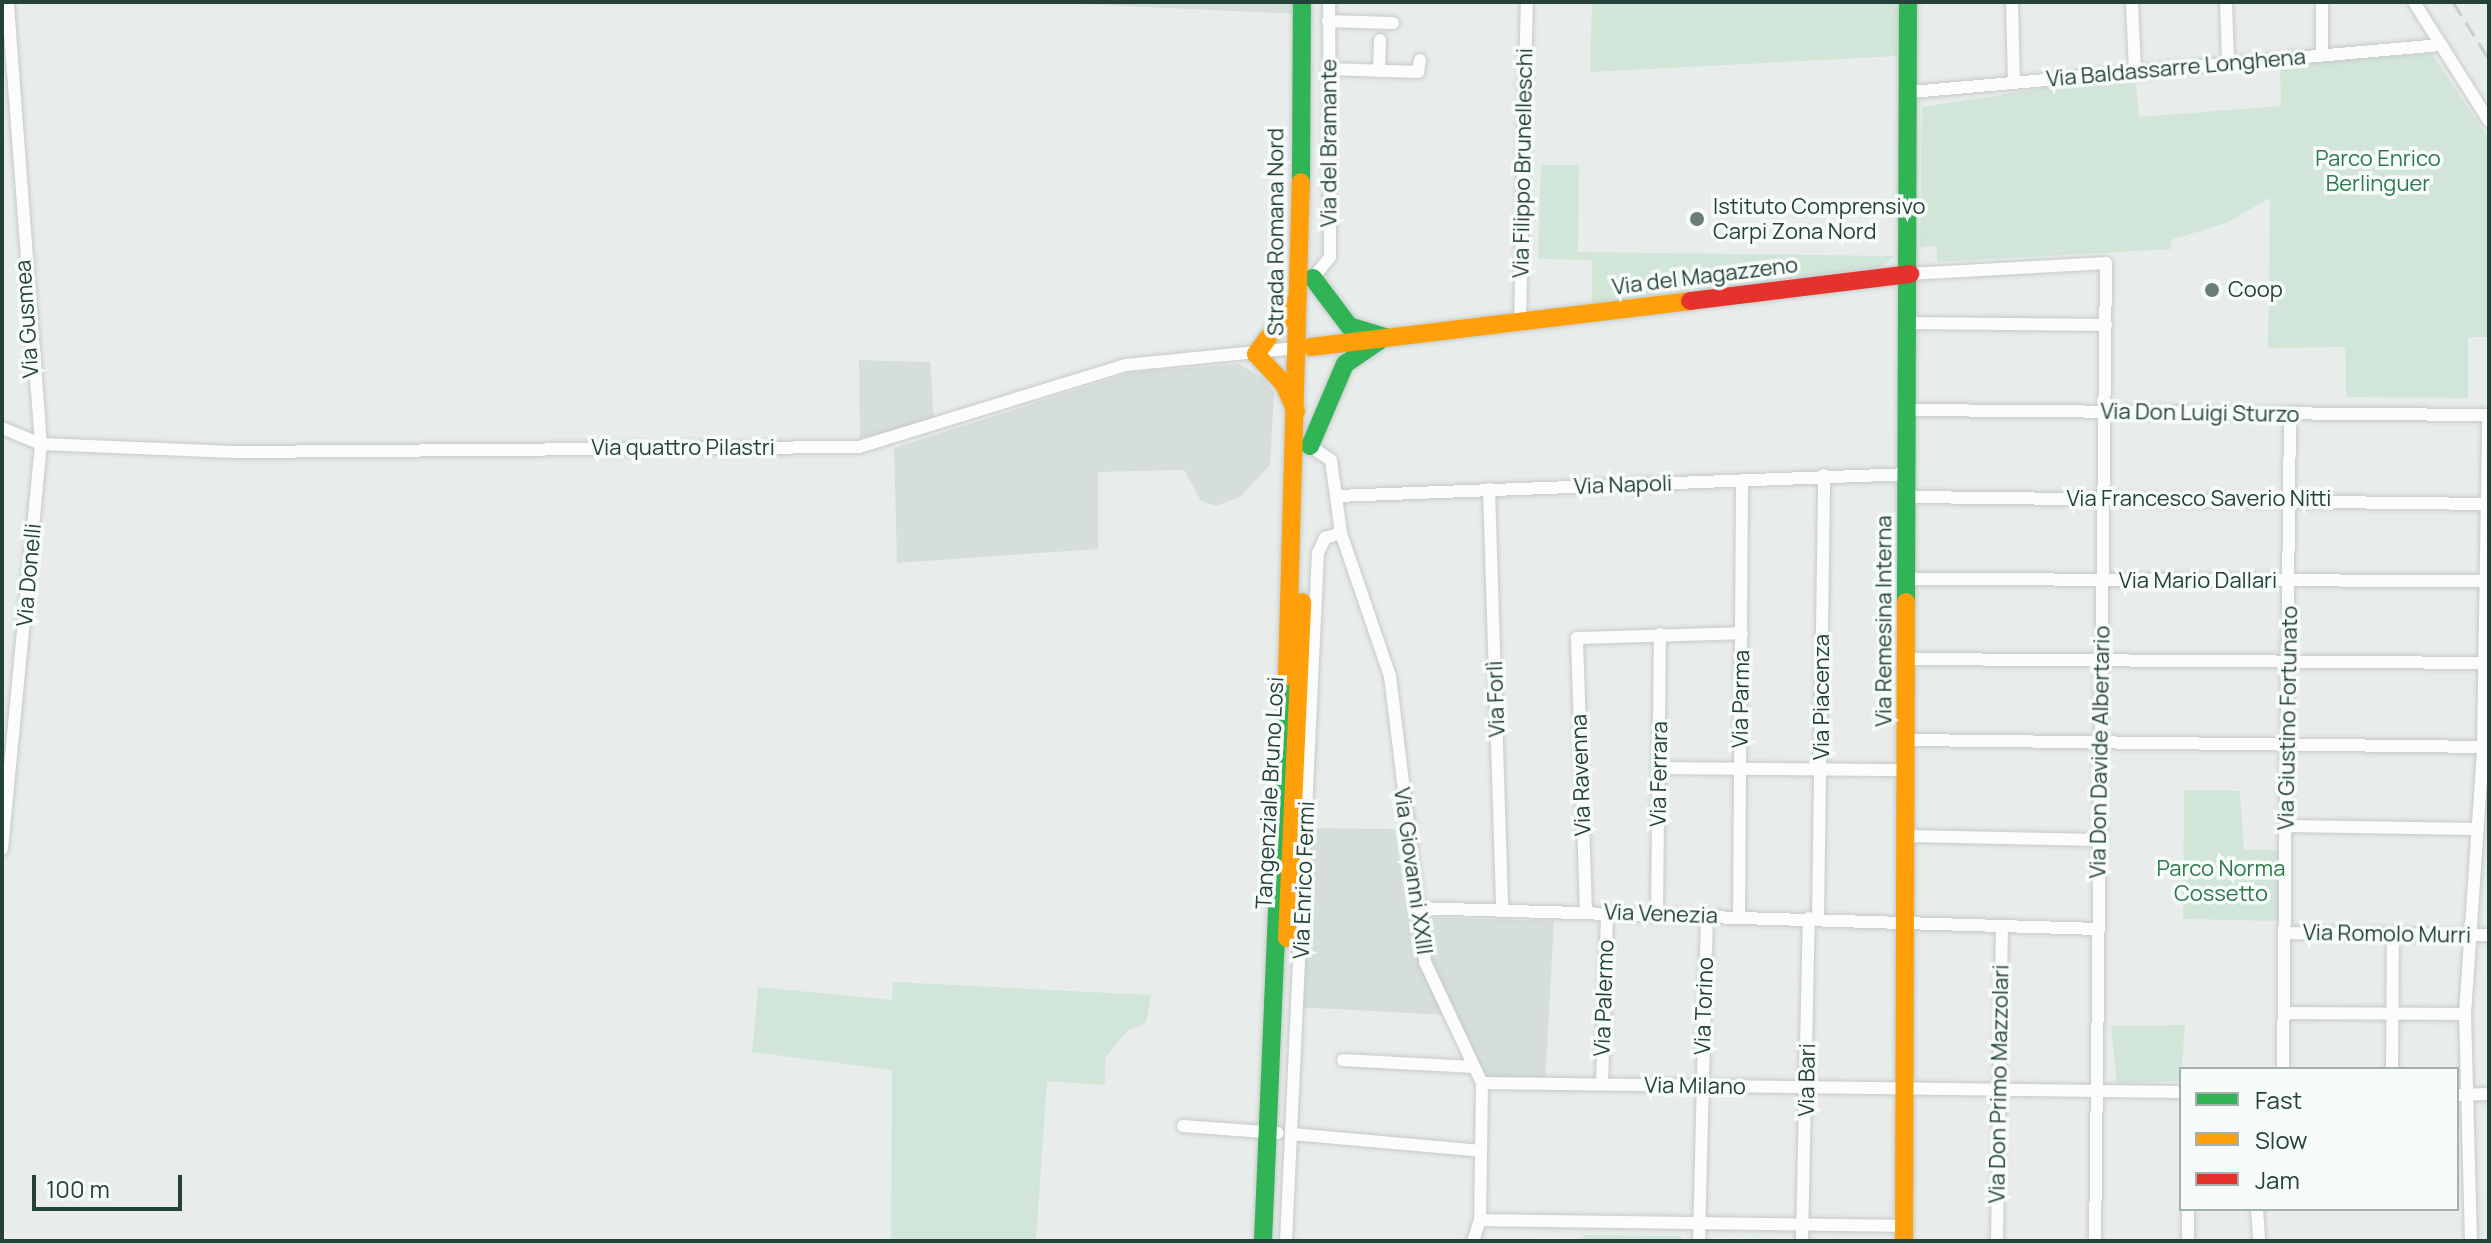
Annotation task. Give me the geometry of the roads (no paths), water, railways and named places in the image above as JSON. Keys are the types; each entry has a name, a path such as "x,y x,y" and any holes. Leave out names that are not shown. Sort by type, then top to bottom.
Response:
{"main road":[{"name":"Strada Romana Nord","path":"1302,2 1300,115 1306,347"},
{"name":"Via Remesina Interna","path":"1904,1233 1908,1089 1911,410 1908,2"},
{"name":"Via del Magazzeno","path":"1306,347 1520,325 1910,274"},
{"path":"1298,419 1284,384 1256,354 1306,285 1349,326 1385,337"},
{"path":"1310,446 1345,364 1385,337"},
{"name":"Tangenziale Bruno Losi","path":"1263,1241 1279,1133 1298,419 1306,347"},
{"name":"Tangenziale Bruno Losi","path":"1274,1241 1310,446 1306,347"}],"street":[{"name":"Via Gusmea","path":"8,2 41,444"},
{"name":"Via del Bramante","path":"1306,285 1330,257 1329,2"},
{"name":"Via Filippo Brunelleschi","path":"1520,325 1527,2"},
{"path":"2012,2 2014,82"},
{"path":"2132,2 2135,70"},
{"path":"2226,2 2228,61"},
{"path":"2322,2 2322,55"},
{"path":"2414,2 2489,121"},
{"path":"1328,21 1393,23"},
{"path":"1379,71 1380,40"},
{"name":"Via Baldassarre Longhena","path":"1911,92 2228,61 2441,45"},
{"path":"1328,69 1418,72 1420,60"},
{"name":"Via del Magazzeno","path":"1910,274 2106,263"},
{"name":"Via Don Davide Albertario","path":"2095,1241 2102,661 2100,581 2106,263"},
{"path":"1911,323 2106,325"},
{"name":"Via quattro Pilastri","path":"41,444 281,453 859,447 1126,365 1306,347"},
{"name":"Via Don Luigi Sturzo","path":"1911,410 2489,415"},
{"name":"Via Giustino Fortunato","path":"2283,1067 2290,415"},
{"path":"2471,1241 2463,1178 2461,1095 2469,935 2486,747 2489,415"},
{"path":"2,428 41,444"},
{"name":"Via Donelli","path":"2,849 41,444"},
{"name":"Via Giovanni XXIII","path":"1310,446 1331,460 1341,533 1390,676 1415,908 1442,1009 1482,1083"},
{"name":"Via Napoli","path":"1337,496 1909,474"},
{"name":"Via Piacenza","path":"1814,918 1822,771 1824,475"},
{"name":"Via Parma","path":"1739,917 1742,481"},
{"name":"Via Forlì","path":"1489,489 1502,910"},
{"name":"Via Francesco Saverio Nitti","path":"1909,497 2489,504"},
{"name":"Via Enrico Fermi","path":"1286,1241 1279,1133 1318,553 1325,538 1341,533"},
{"name":"Via Mario Dallari","path":"1908,579 2488,581"},
{"path":"1660,634 1742,633"},
{"name":"Via Ravenna","path":"1586,911 1577,638 1660,634"},
{"name":"Via Ferrara","path":"1657,914 1660,634"},
{"path":"1908,659 2488,663"},
{"path":"1908,740 2486,747"},
{"path":"1659,768 1908,770"},
{"path":"2287,826 2477,829"},
{"path":"1908,836 2099,840"},
{"name":"Via Venezia","path":"1415,908 2098,929"},
{"name":"Via Palermo","path":"1602,1084 1607,913"},
{"name":"Via Torino","path":"1699,1241 1707,915"},
{"name":"Via Bari","path":"1802,1241 1814,918"},
{"name":"Via Don Primo Mazzolari","path":"1997,1241 2002,927"},
{"name":"Via Romolo Murri","path":"2284,933 2489,935"},
{"path":"2392,1067 2393,935"},
{"path":"2284,1013 2465,1014"},
{"path":"1343,1060 1473,1067"},
{"path":"1473,1241 1480,1220 1482,1083"},
{"name":"Via Milano","path":"1482,1083 2179,1092"},
{"path":"2461,1095 2489,1094"},
{"path":"1183,1126 1481,1151"},
{"path":"2188,1211 2188,1241"},
{"path":"2257,1211 2259,1241"},
{"path":"1480,1220 1803,1226 1904,1233"}],"railway":[{"path":"2453,2 2489,59"}],"place":[{"name":"Istituto Comprensivo Carpi Zona Nord","path":"1697,219"},
{"name":"Coop","path":"2212,290"}],"park label":[{"name":"Parco Enrico Berlinguer","path":"2378,170"},
{"name":"Parco Norma Cossetto","path":"2221,880"}]}
